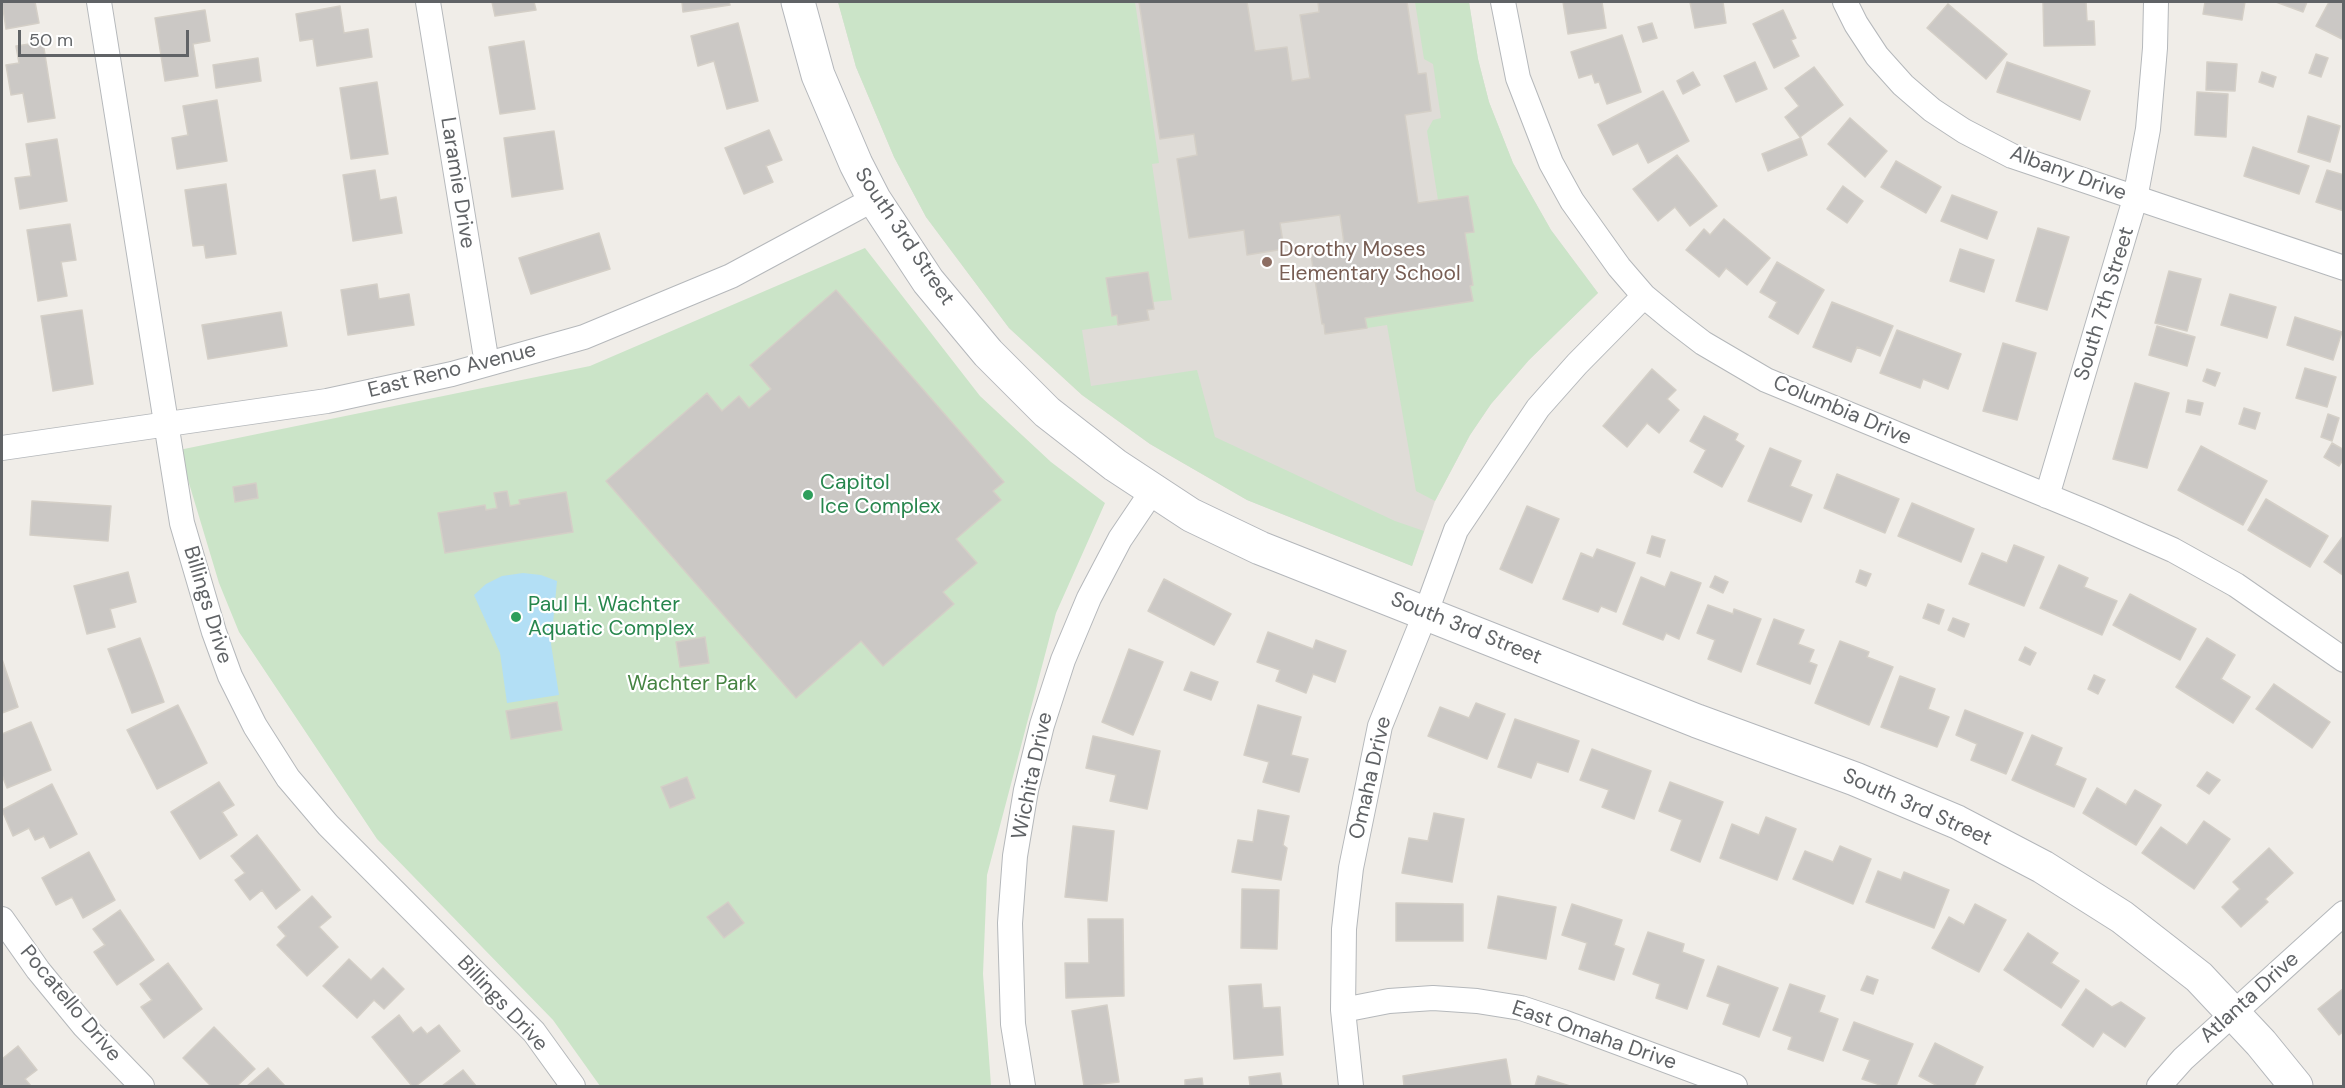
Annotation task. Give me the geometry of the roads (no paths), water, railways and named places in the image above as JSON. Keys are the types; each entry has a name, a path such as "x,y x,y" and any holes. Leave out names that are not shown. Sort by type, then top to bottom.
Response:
{"street":[{"name":"Billings Drive","path":"99,2 182,523 214,632 230,676 255,726 288,778 328,825 534,1032 573,1086"},
{"name":"Laramie Drive","path":"428,2 488,364"},
{"name":"South 3rd Street","path":"798,2 818,75 839,128 874,199 928,280 988,353 1047,412 1115,465 1191,514 1260,548 1697,721 1856,779 1957,822 2043,867 2122,917 2199,977 2261,1043 2296,1086"},
{"name":"Columbia Drive","path":"1503,2 1518,78 1551,163 1572,201 1594,235 1644,296 1703,343 1766,380 2135,532 2236,585 2343,660"},
{"name":"Albany Drive","path":"1845,2 1877,56 1903,85 1932,110 1965,131 2012,156 2343,268"},
{"name":"South 7th Street","path":"2047,496 2135,199 2148,129 2155,48 2156,2"},
{"name":"East Reno Avenue","path":"2,448 327,401 452,374 584,337 731,276 874,199"},
{"name":"Omaha Drive","path":"1351,1086 1343,1010 1344,929 1351,867 1380,726 1456,530 1532,417 1577,364 1644,296"},
{"name":"Wichita Drive","path":"1023,1086 1013,1024 1010,923 1016,856 1026,790 1042,724 1063,660 1089,598 1120,538 1153,490"},
{"name":"Atlanta Drive","path":"2159,1086 2183,1059 2343,913"},
{"name":"Pocatello Drive","path":"2,919 38,970 84,1026 142,1086"},
{"name":"East Omaha Drive","path":"1343,1010 1389,1001 1433,998 1477,1001 1521,1008 1735,1086"}],"water":[{"path":"523,573 541,575 557,581 551,644 559,695 507,703 500,653 474,595 486,584 502,576"}],"place":[{"name":"Dorothy Moses Elementary School","path":"1267,262"},
{"name":"Capitol Ice Complex","path":"808,495"},
{"name":"Paul H. Wachter Aquatic Complex","path":"516,617"}],"park label":[{"name":"Wachter Park","path":"692,684"}]}
